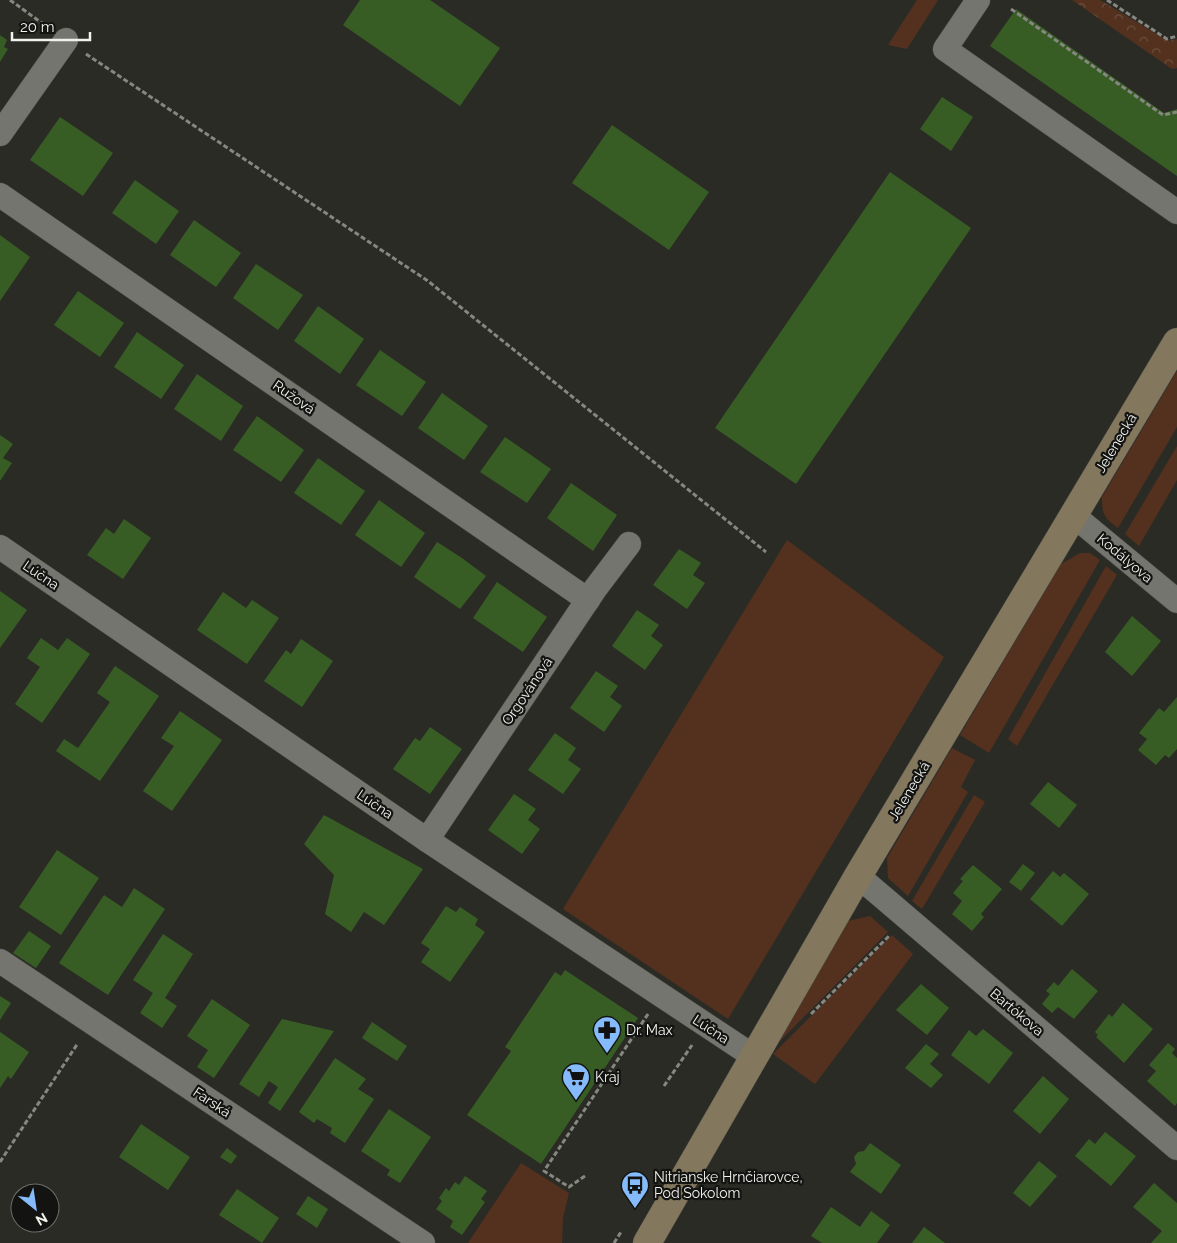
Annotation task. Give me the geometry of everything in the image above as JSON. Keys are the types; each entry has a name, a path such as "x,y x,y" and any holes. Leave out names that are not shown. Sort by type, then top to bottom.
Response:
{"street":[{"path":"978,0 945,49 1177,212"},
{"path":"0,134 66,40"},
{"name":"Ružová","path":"0,195 588,600"},
{"name":"Jelenecká","path":"647,1243 858,876 1177,342"},
{"name":"Kodályova","path":"1073,515 1177,601"},
{"name":"Orgovánová","path":"428,840 588,600 628,544"},
{"name":"Lúčna","path":"0,547 428,840 753,1056"},
{"name":"Bartókova","path":"858,876 1177,1148"},
{"name":"Farská","path":"0,961 423,1243"}],"path":[{"path":"10,0 66,40 428,281 766,552"},
{"path":"1107,0 1167,39 1177,36"},
{"path":"1011,9 1163,116 1177,112"},
{"path":"805,1021 896,929"},
{"path":"585,1176 569,1187 544,1170 651,1009"},
{"path":"0,1162 92,1022"},
{"path":"664,1086 696,1040"}],"green space":[{"path":"917,0 938,0 907,49 888,45"},
{"path":"1072,0 1100,0 1168,41 1177,39 1177,68 1172,69"},
{"path":"1177,371 1177,427 1118,528 1105,515 1102,497"},
{"path":"1177,446 1177,480 1139,546 1125,534"},
{"path":"787,540 944,657 728,1019 563,909"},
{"path":"1080,553 1090,553 1100,560 989,753 960,735 1061,564"},
{"path":"1106,566 1117,575 1017,746 1008,739"},
{"path":"952,748 975,760 961,787 968,792 908,896 888,878 887,858"},
{"path":"974,795 985,802 922,909 912,901"},
{"path":"870,916 888,932 774,1047 848,921"},
{"path":"892,935 913,954 815,1084 773,1054"},
{"path":"521,1163 569,1193 563,1218 562,1243 468,1243"}],"building":[{"path":"360,0 430,0 500,48 460,106 343,25"},
{"path":"1016,9 1164,113 1177,109 1177,176 990,46"},
{"path":"0,35 7,40 4,47 8,49 0,62"},
{"path":"942,97 973,117 951,151 920,129"},
{"path":"60,117 113,153 83,196 30,160"},
{"path":"612,125 709,192 669,250 572,183"},
{"path":"890,172 971,228 796,484 715,428"},
{"path":"135,180 179,211 156,244 112,213"},
{"path":"194,220 241,253 216,287 170,255"},
{"path":"0,235 30,257 0,301"},
{"path":"256,264 303,295 278,330 233,298"},
{"path":"78,291 124,323 100,357 54,325"},
{"path":"318,306 364,339 340,374 294,341"},
{"path":"137,332 184,365 161,399 114,367"},
{"path":"380,350 426,382 402,416 356,385"},
{"path":"197,374 243,406 221,441 174,409"},
{"path":"442,393 488,426 464,460 418,428"},
{"path":"257,416 304,450 281,482 233,450"},
{"path":"0,435 13,444 3,458 12,463 0,481"},
{"path":"505,437 551,469 527,503 480,472"},
{"path":"318,458 365,491 341,525 294,493"},
{"path":"571,483 617,515 593,551 547,518"},
{"path":"379,500 425,533 401,567 355,535"},
{"path":"124,519 151,538 123,579 87,555 106,528 114,534"},
{"path":"437,542 486,576 460,609 414,577"},
{"path":"679,549 701,563 693,575 705,583 687,609 653,585"},
{"path":"497,582 547,617 523,652 473,618"},
{"path":"0,591 27,610 0,648"},
{"path":"223,592 246,608 252,600 279,618 247,664 197,630"},
{"path":"637,610 659,625 651,636 663,645 645,670 612,646"},
{"path":"1132,616 1161,641 1132,676 1105,652"},
{"path":"41,638 58,650 67,638 90,654 42,723 15,704 40,667 27,658"},
{"path":"301,639 333,661 302,707 264,681 286,650 291,654"},
{"path":"115,666 159,696 100,781 56,751 64,739 78,748 110,702 97,693"},
{"path":"596,671 618,686 610,697 622,706 604,732 570,708"},
{"path":"1177,697 1177,749 1169,758 1165,755 1156,765 1138,750 1147,739 1139,733 1159,708 1164,712"},
{"path":"180,711 222,740 172,811 143,791 174,746 161,738"},
{"path":"430,727 462,749 430,794 393,769 415,738 420,741"},
{"path":"555,733 576,748 568,760 581,769 563,794 528,770"},
{"path":"1048,782 1077,805 1059,828 1030,804"},
{"path":"514,794 536,809 528,820 540,829 522,854 488,830"},
{"path":"324,815 423,869 384,925 364,912 351,932 325,914 334,875 304,844"},
{"path":"57,850 99,878 61,935 19,907"},
{"path":"1023,864 1035,873 1021,891 1009,882"},
{"path":"973,865 1002,889 981,914 984,917 972,931 952,914 962,901 953,893 963,881 960,879"},
{"path":"1053,871 1060,877 1064,873 1089,894 1062,926 1030,899"},
{"path":"134,888 165,909 108,995 59,963 104,895 122,907"},
{"path":"446,906 456,912 460,907 478,919 475,925 485,932 450,982 421,962 430,949 421,943"},
{"path":"29,931 51,946 36,968 13,953"},
{"path":"163,934 193,954 165,998 177,1006 162,1028 140,1013 153,993 133,980"},
{"path":"1072,969 1098,991 1074,1019 1058,1007 1052,1013 1042,1004 1050,994 1046,991 1054,982 1058,986"},
{"path":"565,970 638,1018 541,1164 467,1115 511,1051 505,1047 555,972 561,976"},
{"path":"921,984 949,1008 927,1035 896,1010"},
{"path":"0,996 11,1003 0,1020"},
{"path":"212,999 250,1025 214,1078 197,1067 208,1050 187,1036"},
{"path":"1123,1003 1153,1029 1124,1063 1096,1037 1098,1035 1095,1032 1109,1014 1112,1017"},
{"path":"282,1019 334,1031 280,1111 268,1103 278,1087 269,1081 259,1097 239,1084"},
{"path":"372,1022 407,1046 397,1061 362,1038"},
{"path":"983,1029 1013,1053 989,1084 951,1055 969,1030 976,1036"},
{"path":"0,1032 29,1052 11,1079 8,1076 0,1088"},
{"path":"1168,1043 1175,1049 1172,1053 1177,1058 1177,1103 1175,1106 1147,1081 1156,1071 1149,1065"},
{"path":"926,1044 939,1054 930,1064 943,1075 931,1088 905,1068"},
{"path":"335,1058 366,1079 358,1089 374,1099 345,1143 330,1133 332,1128 317,1119 314,1123 299,1112"},
{"path":"1043,1076 1069,1099 1040,1134 1013,1111"},
{"path":"389,1109 431,1137 400,1183 387,1175 390,1170 361,1151"},
{"path":"141,1124 190,1157 168,1190 119,1157"},
{"path":"1105,1132 1136,1156 1111,1186 1075,1156 1089,1139 1095,1144"},
{"path":"870,1143 901,1165 881,1194 850,1172 856,1164 854,1157 858,1152 864,1151"},
{"path":"227,1148 237,1156 231,1164 220,1157"},
{"path":"1039,1161 1057,1176 1030,1207 1013,1193"},
{"path":"465,1176 487,1191 481,1199 485,1202 462,1235 450,1227 453,1221 436,1209 442,1201 439,1198 446,1188 449,1191 455,1182 459,1185"},
{"path":"1154,1183 1177,1203 1177,1243 1151,1243 1162,1231 1133,1207"},
{"path":"237,1189 279,1218 262,1243 219,1215"},
{"path":"308,1196 328,1209 317,1228 296,1214"},
{"path":"831,1207 860,1227 871,1211 890,1225 877,1243 822,1243 811,1236"},
{"path":"924,1227 945,1243 912,1243"}],"place":[{"name":"Dr. Max","path":"607,1054"},
{"name":"Kraj","path":"576,1101"},
{"name":"Nitrianske Hrnčiarovce, Pod Sokolom","path":"635,1209"}]}
